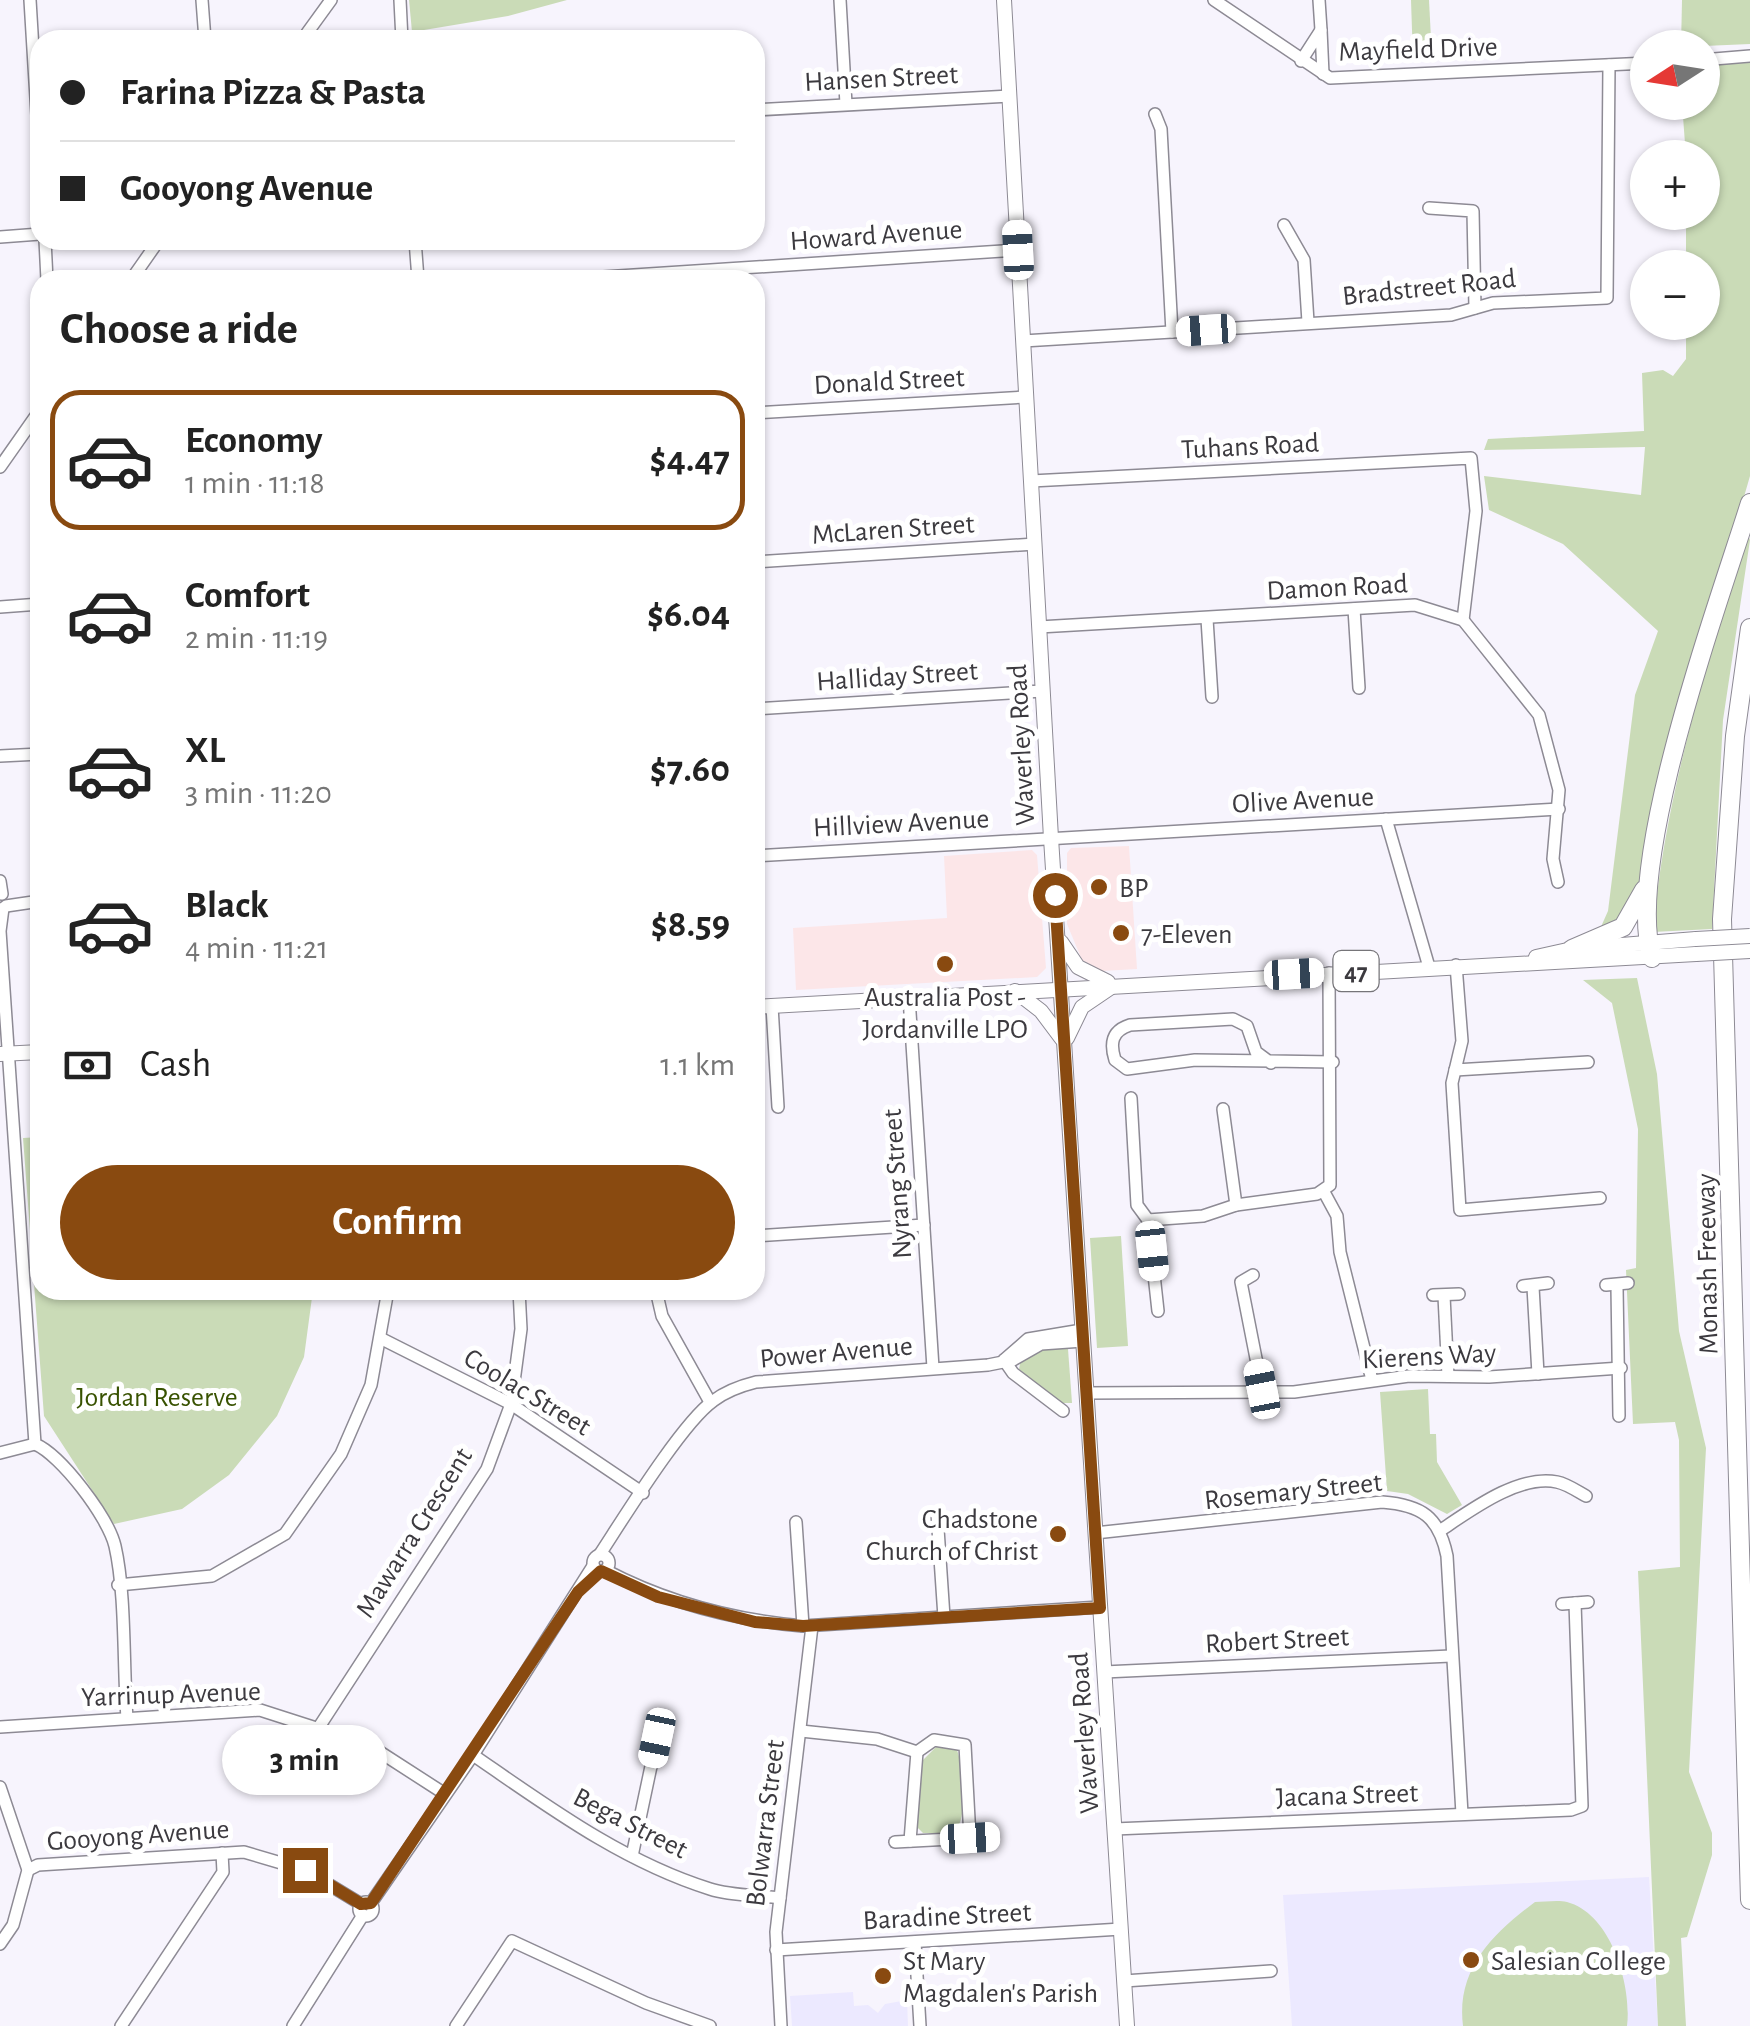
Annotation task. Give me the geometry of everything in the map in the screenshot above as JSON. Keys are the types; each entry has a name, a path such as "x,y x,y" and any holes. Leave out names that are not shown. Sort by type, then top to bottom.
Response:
{"highway":[{"path":"1650,950 1651,871 1698,668 1750,503"},
{"name":"Monash Freeway","path":"1750,628 1733,756 1722,918 1750,1900"},
{"path":"1572,949 1623,927 1651,871"}],"main road":[{"name":"Waverley Road","path":"1004,0 1050,838 1127,2026"},
{"name":"47","path":"765,1006 1521,962 1696,947 1750,936"},
{"path":"1058,938 1078,967 1114,985 1082,1007 1064,1044"},
{"name":"47","path":"1696,947 1750,951"},
{"name":"47","path":"1521,962 1572,949 1650,950"},
{"path":"1014,991 1054,1024 1064,1044"},
{"path":"5,1054 30,1053"}],"street":[{"path":"30,0 32,30"},
{"path":"202,0 204,30"},
{"path":"309,30 330,0"},
{"path":"400,0 402,30"},
{"path":"840,0 846,104"},
{"name":"Mayfield Drive","path":"1214,0 1301,61 1344,80 1630,64"},
{"path":"1319,0 1323,74"},
{"path":"1301,61 1321,30"},
{"path":"1720,58 1750,56"},
{"name":"Bradstreet Road","path":"1023,341 1450,315 1493,303 1607,298 1609,66"},
{"name":"Hansen Street","path":"765,109 1010,96"},
{"path":"1155,114 1161,129 1172,332"},
{"path":"1429,208 1473,211 1476,308"},
{"path":"1284,225 1304,260 1308,322"},
{"path":"0,237 30,235"},
{"name":"Howard Avenue","path":"711,270 1018,250"},
{"name":"Donald Street","path":"765,412 1026,397"},
{"path":"0,467 30,424"},
{"name":"Tuhans Road","path":"1031,481 1472,458 1476,511 1463,620"},
{"name":"McLaren Street","path":"765,561 1035,544"},
{"path":"0,607 30,605"},
{"name":"Damon Road","path":"1039,627 1428,606 1463,620"},
{"path":"1354,609 1359,688"},
{"path":"1207,618 1212,697"},
{"path":"1463,620 1540,715 1559,790 1554,859 1558,882"},
{"name":"Halliday Street","path":"765,708 1042,691"},
{"path":"0,756 30,754"},
{"name":"Olive Avenue","path":"1050,838 1559,809"},
{"path":"1386,819 1429,967"},
{"name":"Hillview Avenue","path":"765,855 1050,838"},
{"path":"30,902 2,898 0,930 5,1054 35,1444"},
{"path":"1456,965 1462,1042 1455,1070 1460,1210 1600,1198"},
{"path":"1324,1192 1332,1176 1329,973"},
{"name":"Nyrang Street","path":"909,998 933,1368"},
{"path":"772,1006 778,1107"},
{"path":"1270,1063 1256,1052 1247,1026 1233,1020 1130,1025 1116,1032 1112,1041 1115,1060 1127,1069 1195,1060 1270,1063 1333,1062"},
{"path":"1455,1070 1588,1062"},
{"path":"1129,1098 1137,1205 1148,1220 1157,1312"},
{"path":"1223,1109 1236,1205"},
{"path":"1148,1220 1203,1216 1236,1205 1324,1192"},
{"path":"1324,1192 1336,1216 1340,1252 1372,1380"},
{"path":"765,1235 924,1225"},
{"path":"1253,1275 1240,1282 1262,1389"},
{"path":"1538,1374 1528,1286 1548,1283"},
{"path":"1617,1285 1619,1416"},
{"path":"1448,1376 1439,1296 1459,1294"},
{"path":"118,1585 212,1576 285,1534 341,1454 371,1385 387,1300"},
{"name":"Mawarra Crescent","path":"319,1727 486,1469 511,1404 521,1329 520,1300"},
{"path":"293,2026 365,1908 473,1755 578,1592 603,1564 643,1493 710,1402 662,1316 658,1300"},
{"name":"Power Avenue","path":"710,1402 756,1382 1004,1360 1041,1344 1082,1336"},
{"name":"Coolac Street","path":"382,1338 511,1404 643,1493"},
{"path":"1004,1360 1012,1372 1063,1411"},
{"name":"Kierens Way","path":"1086,1397 1262,1389 1294,1392 1372,1380 1620,1368"},
{"path":"0,1454 18,1445 35,1444 65,1464 114,1543 127,1718"},
{"path":"1462,1814 1442,1530 1527,1485 1556,1482 1586,1496"},
{"name":"Rosemary Street","path":"1096,1533 1382,1502 1406,1504 1442,1530"},
{"path":"937,1514 944,1617"},
{"name":"Bolwarra Street","path":"781,2026 776,1950 801,1731 808,1626 796,1522"},
{"path":"603,1564 658,1597 755,1622 808,1626 1100,1608"},
{"name":"Jacana Street","path":"1114,1829 1571,1810 1582,1806 1575,1603"},
{"name":"Robert Street","path":"1104,1672 1451,1656"},
{"name":"Yarrinup Avenue","path":"0,1728 260,1710 369,1744 445,1794"},
{"path":"801,1731 877,1739 917,1752"},
{"path":"632,1856 657,1738"},
{"path":"917,1752 934,1740 965,1745 970,1838"},
{"path":"910,1841 917,1752"},
{"name":"Bega Street","path":"473,1755 570,1823 632,1856 712,1890 780,1898"},
{"path":"0,1787 28,1870 12,1925 0,1944"},
{"path":"895,1842 992,1837"},
{"name":"Gooyong Avenue","path":"28,1870 38,1865 244,1852 305,1870 365,1908"},
{"path":"122,2026 223,1872 222,1853"},
{"name":"Baradine Street","path":"776,1950 1120,1929"},
{"path":"456,2026 512,1941 646,2003 710,2026"},
{"path":"915,1942 920,2026"},
{"path":"1124,1981 1271,1971"}],"shaded area":[{"name":"BP","path":"1129,846 1137,969 1102,971 1082,960 1067,924 1067,853 1071,848"},
{"path":"1032,850 1037,855 1046,968 1037,977 796,990 793,928 947,918 944,856"},
{"name":"Salesian College","path":"1649,1877 1658,2026 1292,2026 1283,1895"},
{"path":"853,1992 854,2006 868,2005 878,2013 885,2004 907,2000 908,2026 792,2026 790,1996"}],"green space":[{"path":"409,0 567,0 508,16 412,30"},
{"path":"1411,0 1429,0 1432,58 1413,60"},
{"path":"1682,0 1750,0 1750,44 1720,45 1720,30 1681,30"},
{"path":"1750,63 1750,476 1651,818 1636,901 1624,920 1600,929 1608,911 1635,695 1658,631 1563,544 1489,510 1484,476 1641,495 1645,447 1484,450 1488,439 1644,431 1642,373 1663,370 1673,376 1686,359 1686,340 1720,340 1720,250 1686,250 1686,230 1720,230 1720,140 1685,140 1683,120 1720,120 1720,64"},
{"path":"1747,531 1750,540 1723,720 1712,929 1653,932 1677,779"},
{"path":"1637,978 1657,1074 1679,1331 1706,1448 1689,1772 1712,1833 1712,1855 1687,1937 1681,1938 1686,2026 1658,2026 1638,1571 1680,1567 1679,1440 1675,1422 1633,1424 1626,1270 1636,1268 1638,1129 1612,1003 1583,980"},
{"name":"Jordan Reserve","path":"23,1138 30,1138 30,1231"},
{"path":"1121,1236 1128,1346 1097,1348 1090,1238"},
{"name":"Jordan Reserve","path":"35,1300 312,1300 304,1357 277,1416 229,1475 182,1509 114,1524 44,1416"},
{"path":"1060,1346 1068,1349 1072,1403 1059,1403 1019,1369 1021,1359 1033,1350"},
{"path":"1428,1389 1430,1434 1436,1434 1437,1462 1462,1505 1447,1514 1408,1494 1387,1491 1380,1392"},
{"path":"936,1747 956,1748 962,1777 960,1823 953,1831 940,1834 923,1833 917,1827 921,1762"},
{"path":"1535,1902 1567,1902 1596,1921 1616,1954 1622,1973 1627,2026 1463,2026 1465,1988 1480,1955"}],"place":[{"name":"BP","path":"1099,887"},
{"name":"7-Eleven","path":"1121,933"},
{"name":"Australia Post - Jordanville LPO","path":"945,964"},
{"name":"Chadstone Church of Christ","path":"1058,1534"},
{"name":"Salesian College","path":"1471,1960"},
{"name":"St Mary Magdalen's Parish","path":"883,1976"}],"route":[{"path":"305,1870 361,1904 371,1903 578,1592 601,1571 658,1597 755,1622 803,1626 1100,1608 1055,895"}]}
